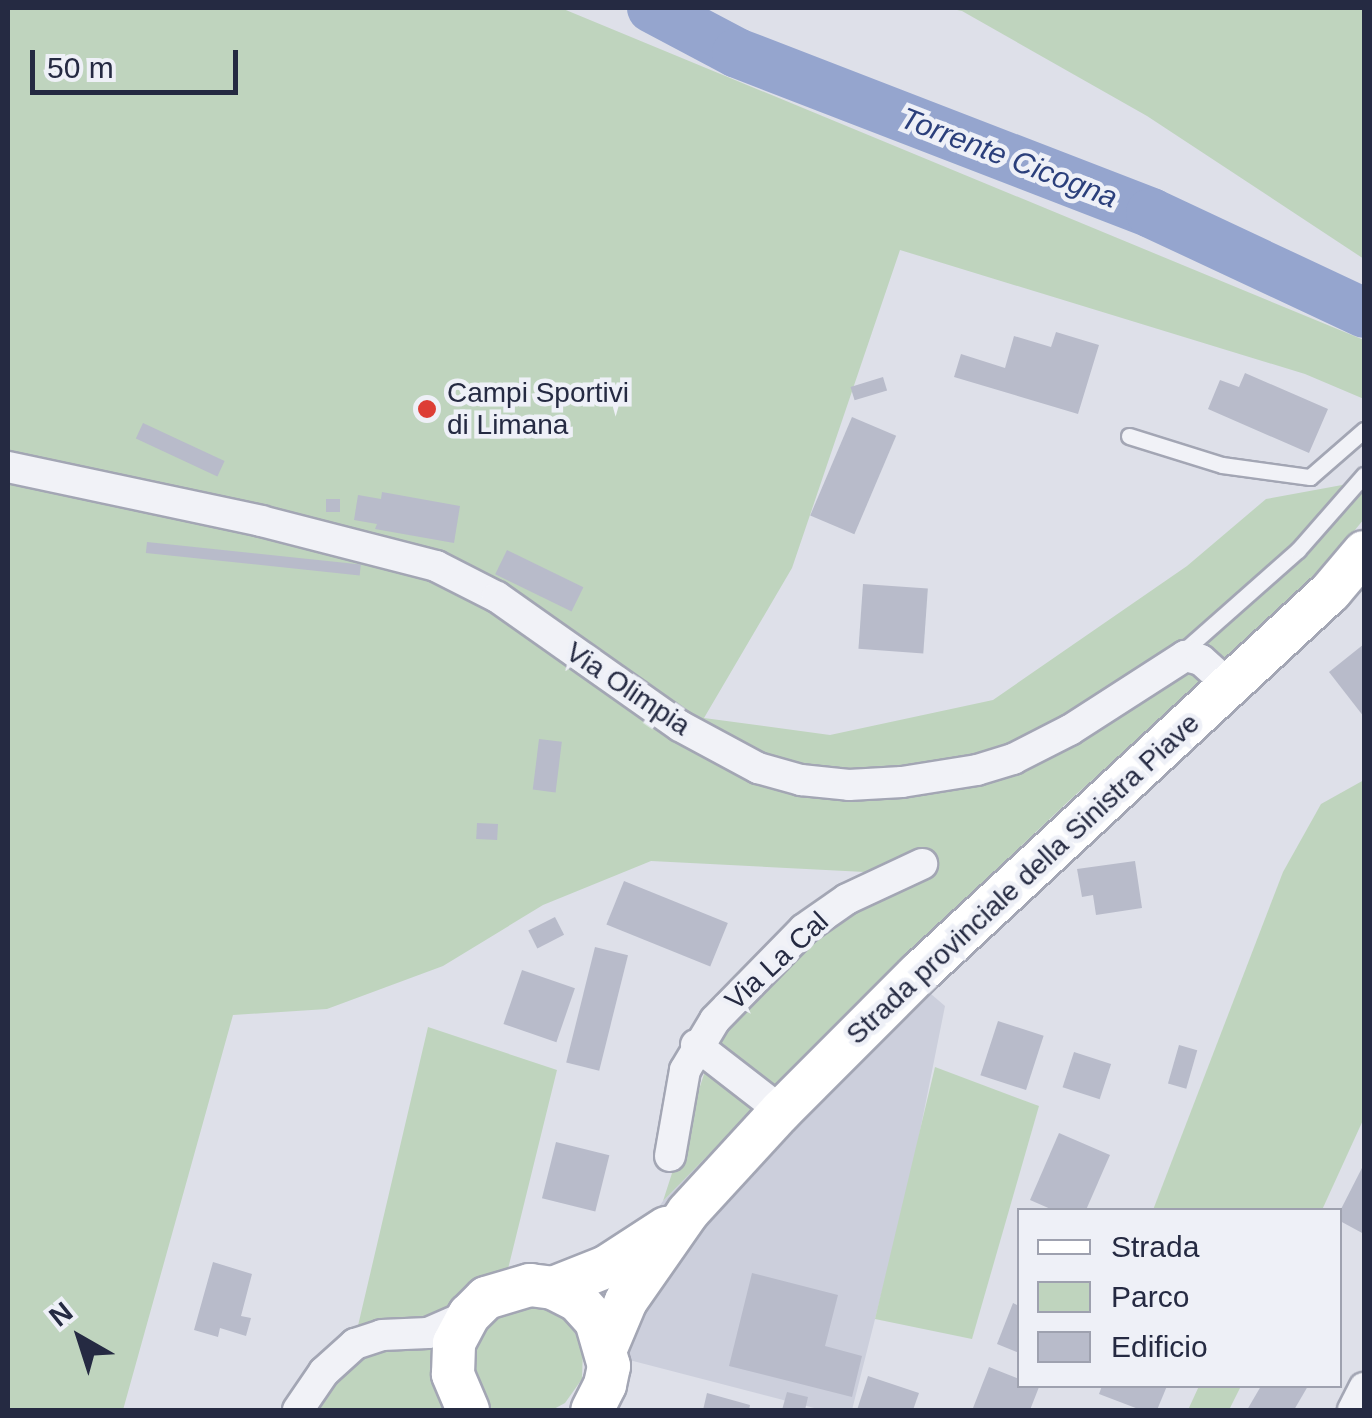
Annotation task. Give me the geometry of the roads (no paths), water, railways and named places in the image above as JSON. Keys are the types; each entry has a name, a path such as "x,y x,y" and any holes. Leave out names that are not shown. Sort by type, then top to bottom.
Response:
{"main road":[{"name":"Strada provinciale della Sinistra Piave","path":"688,1212 780,1111 946,947 1331,591 1364,552"},
{"path":"552,1288 606,1267 688,1212"},
{"path":"606,1346 626,1301 688,1212"},
{"path":"460,1392 454,1343 468,1315 486,1298 530,1285 552,1288 577,1300 596,1321 606,1346 608,1366 596,1408"}],"street":[{"name":"Via Olimpia","path":"8,467 261,521 436,566 497,598 680,726 758,768 801,780 902,782 1013,759 1070,730 1173,660"},
{"path":"1173,660 1185,656 1201,660 1230,686"},
{"name":"Via La Cal","path":"670,1156 685,1070 696,1044 748,983 804,929 848,899 922,864"},
{"path":"696,1044 780,1111"},
{"path":"298,1410 333,1362 356,1344 382,1335 428,1333 468,1315"},
{"path":"382,1335 416,1349 460,1392"},
{"path":"1353,1410 1364,1388"}],"lane":[{"path":"1129,436 1222,464 1310,477 1364,430"},
{"path":"1173,660 1298,550 1364,475"}],"waterway":[{"name":"Torrente Cicogna","path":"652,8 737,53 1151,213 1364,313"}],"place":[{"name":"Campi Sportivi di Limana","path":"427,409"}]}
